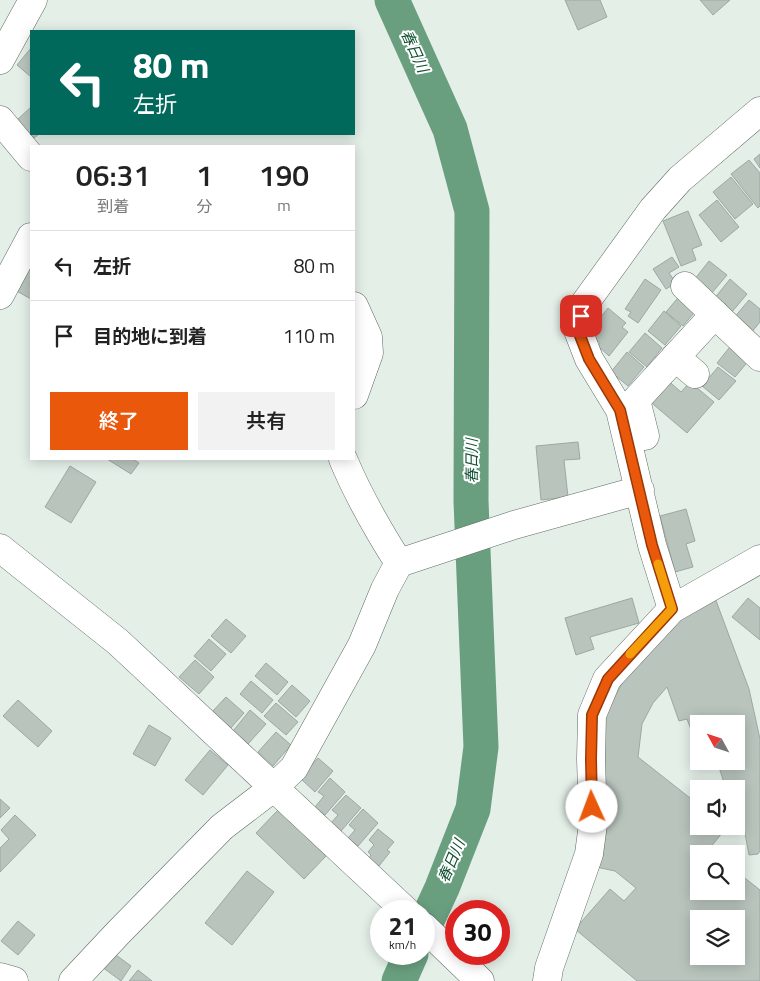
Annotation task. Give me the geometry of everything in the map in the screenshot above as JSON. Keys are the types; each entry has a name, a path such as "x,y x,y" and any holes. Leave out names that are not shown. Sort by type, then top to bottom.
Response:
{"street":[{"path":"0,60 33,0"},
{"path":"672,609 652,545 620,410 589,359 577,328 585,303 653,209 680,179 760,112"},
{"path":"0,120 30,156"},
{"path":"0,295 30,239"},
{"path":"685,286 760,357"},
{"path":"355,308 368,337 369,353 355,392"},
{"path":"634,463 649,449 636,400 685,366 715,314"},
{"path":"343,460 377,528 398,563"},
{"path":"73,981 222,827 274,788 294,768 362,646 384,589 398,563 514,525 640,490"},
{"path":"0,548 118,642 394,900"},
{"path":"547,981 549,968 589,854 593,824 592,715 608,679 672,609 760,559"},
{"path":"435,938 478,979"},
{"path":"0,977 14,981"}],"building":[{"path":"565,0 600,0 607,17 578,30"},
{"path":"700,0 730,0 713,15"},
{"path":"30,49 30,76 17,65"},
{"path":"30,108 30,134 17,120"},
{"path":"760,154 760,168 754,159"},
{"path":"749,160 760,173 760,206 758,208 731,174"},
{"path":"731,177 753,204 735,219 713,192"},
{"path":"717,200 739,227 721,242 699,215"},
{"path":"688,211 702,245 692,249 696,260 681,266 663,221"},
{"path":"672,257 679,267 669,273 676,283 666,289 653,269"},
{"path":"30,258 30,298 13,289"},
{"path":"709,261 727,275 711,294 694,280"},
{"path":"645,279 661,290 638,323 628,316 631,312 625,309"},
{"path":"730,279 747,294 731,313 714,299"},
{"path":"682,293 699,307 683,326 666,312"},
{"path":"749,300 760,309 760,322 751,333 733,319"},
{"path":"608,308 626,323 622,327 628,332 609,356 598,346 600,343 592,336 592,328"},
{"path":"664,311 681,326 665,345 648,331"},
{"path":"645,333 662,348 647,367 629,352"},
{"path":"733,343 751,358 735,377 717,363"},
{"path":"627,352 644,367 628,386 611,372"},
{"path":"718,367 736,381 719,400 702,386"},
{"path":"665,378 681,392 690,382 714,402 687,433 647,399"},
{"path":"578,442 580,459 564,460 568,497 541,500 536,446"},
{"path":"109,460 134,460 139,463 131,474"},
{"path":"70,466 96,482 71,523 45,507"},
{"path":"686,509 695,541 686,544 693,567 675,572 660,516"},
{"path":"632,598 639,623 590,637 594,649 576,655 565,618"},
{"path":"715,598 749,689 760,739 760,851 758,854 749,855 745,834 745,780 723,780 720,770 745,770 745,715 690,715 690,727 687,719 679,721 667,687 653,703 642,724 638,757 690,798 690,835 720,835 712,845 690,845 690,900 745,900 745,878 760,890 760,981 637,981 575,929 610,889 624,901 636,888 615,871 596,867 605,717 622,683 678,622"},
{"path":"748,598 760,608 760,640 732,617"},
{"path":"226,619 246,636 231,653 211,636"},
{"path":"209,639 226,654 211,671 194,656"},
{"path":"195,660 214,677 199,694 179,677"},
{"path":"266,663 288,682 277,695 255,676"},
{"path":"251,681 273,700 262,713 240,694"},
{"path":"292,685 310,701 296,717 278,701"},
{"path":"226,697 244,713 230,729 211,713"},
{"path":"18,700 52,731 38,747 3,716"},
{"path":"276,703 298,722 286,735 264,716"},
{"path":"250,710 266,724 248,744 233,731"},
{"path":"149,725 171,738 155,766 133,754"},
{"path":"276,732 291,745 273,766 258,752"},
{"path":"210,750 228,765 203,795 185,780"},
{"path":"318,758 333,771 315,792 300,778"},
{"path":"330,778 345,792 325,815 315,807 324,796 318,792"},
{"path":"346,795 361,808 341,831 331,823 338,815 332,810"},
{"path":"0,799 10,808 0,818"},
{"path":"363,809 378,823 358,846 348,838 355,830 349,825"},
{"path":"278,810 326,856 304,879 256,833"},
{"path":"15,815 36,835 0,872 0,848 9,839 1,830"},
{"path":"378,829 394,842 387,850 390,852 379,866 369,858 371,855 368,852 374,845 369,840"},
{"path":"247,871 274,892 232,945 205,923"},
{"path":"18,921 35,935 18,955 1,941"},
{"path":"112,952 131,966 121,981 102,967"},
{"path":"138,970 152,981 129,981"}],"waterway":[{"name":"春日川","path":"392,0 450,129 472,211 471,501 481,747 473,809 435,903"},
{"name":"春日川","path":"399,981 406,965"}],"slow traffic":[{"path":"630,654 672,609 658,564"}],"route":[{"path":"581,316 577,328 589,359 620,410 652,545 672,609 608,679 592,715 592,807"}]}
